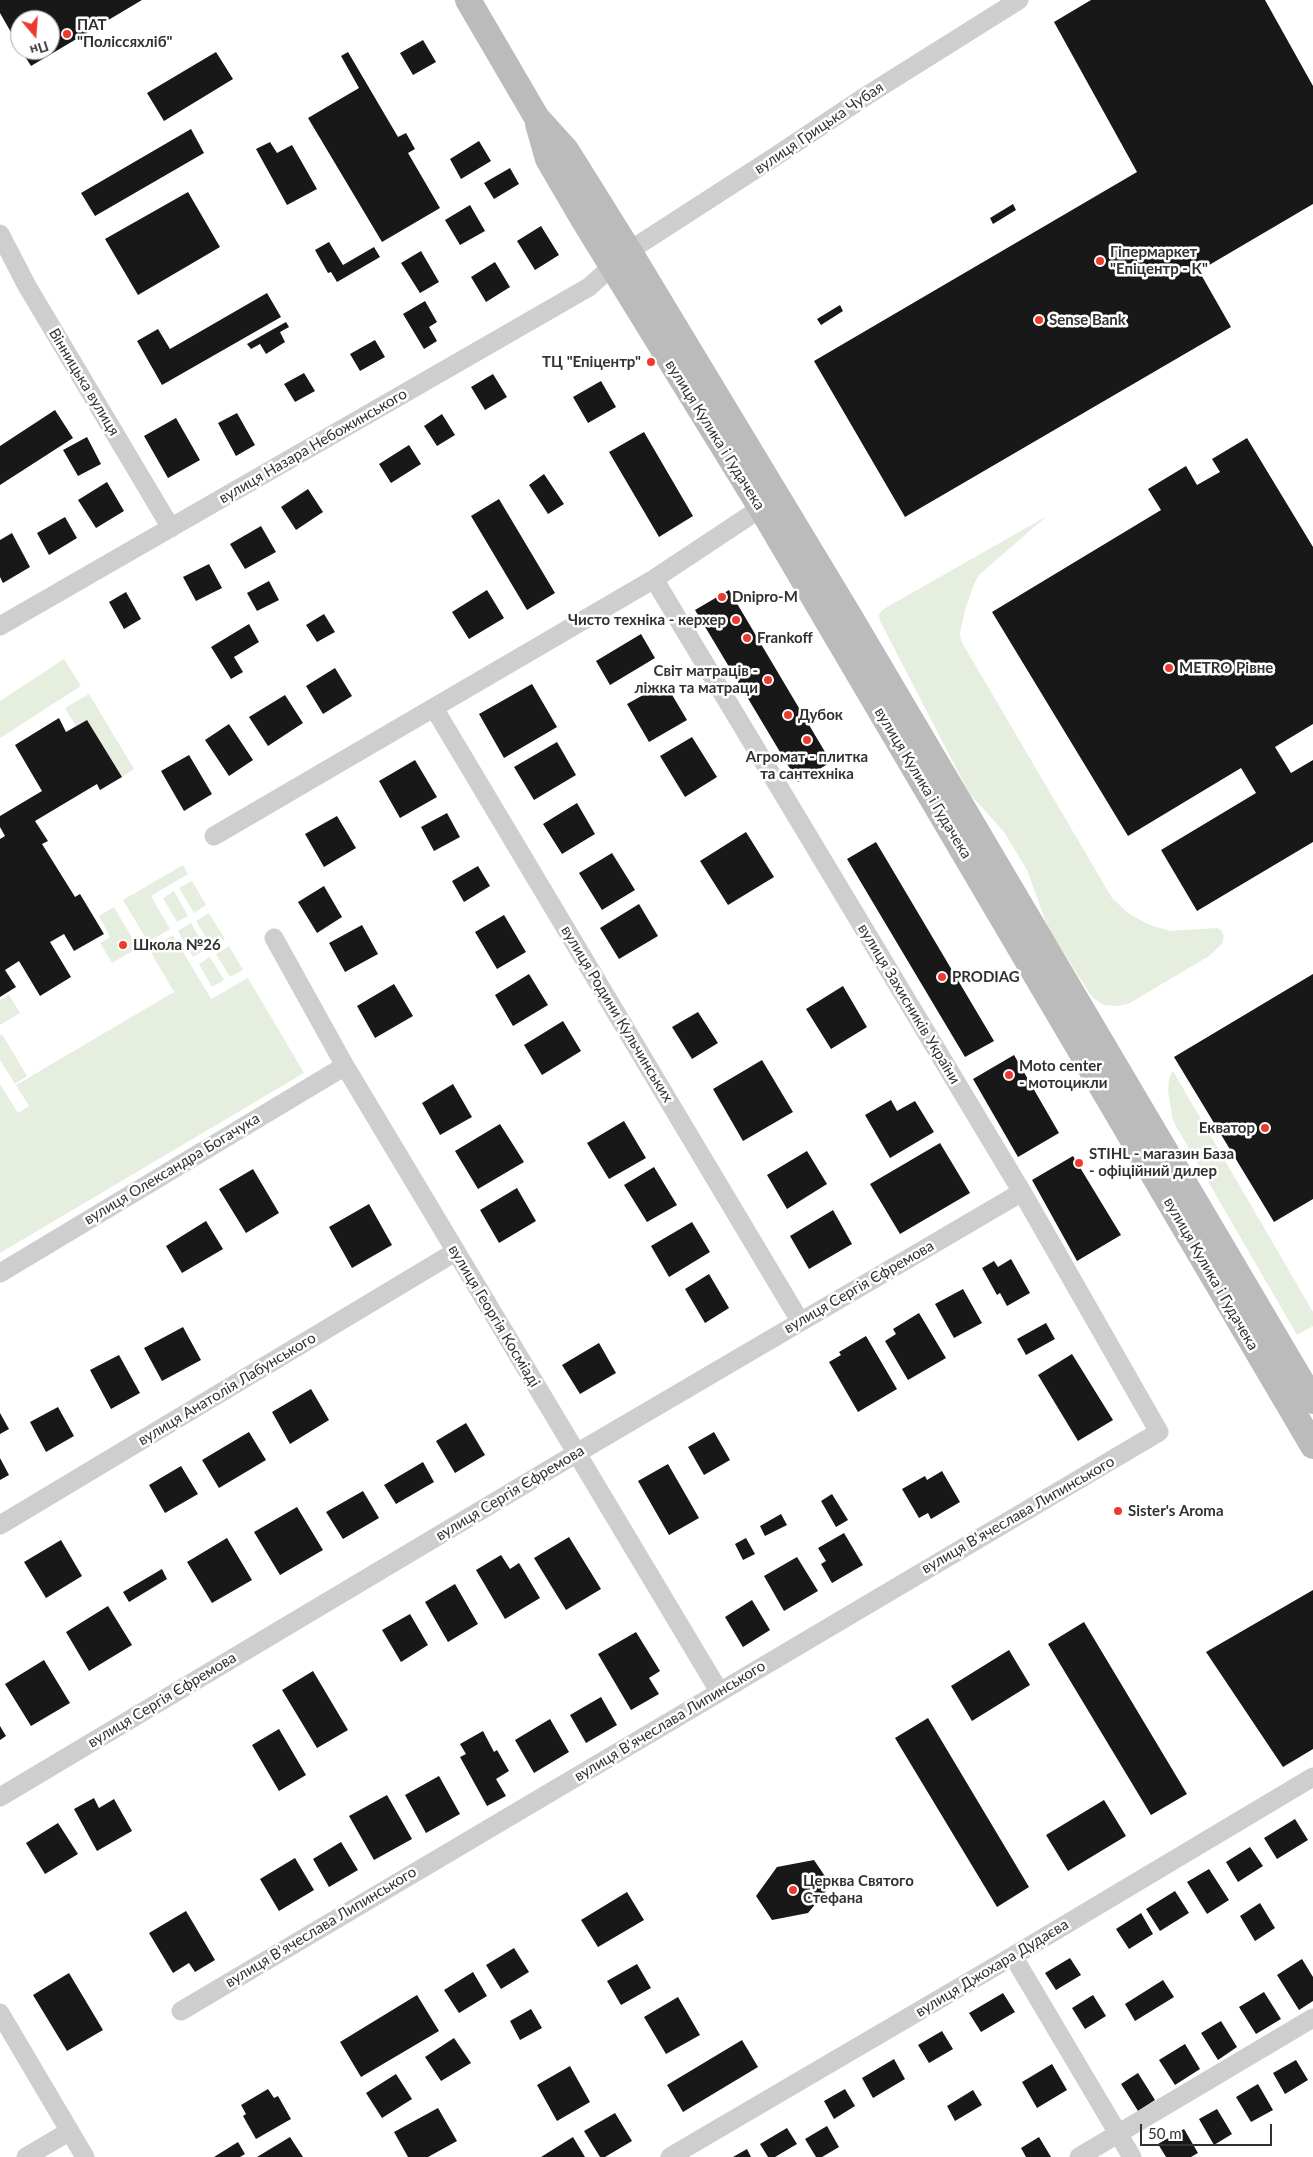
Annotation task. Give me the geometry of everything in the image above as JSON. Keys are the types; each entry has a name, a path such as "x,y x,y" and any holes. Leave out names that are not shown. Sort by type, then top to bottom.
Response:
{"main road":[{"name":"вулиця Кулика і Гудачека","path":"468,0 536,118 566,150 621,259 761,508 1313,1446"},
{"name":"вулиця Кулика і Гудачека","path":"621,259 850,617 1313,1400"}],"street":[{"name":"вулиця Грицька Чубая","path":"621,259 866,96 1019,0"},
{"name":"Вінницька вулиця","path":"0,234 26,286 171,528"},
{"name":"вулиця Назара Небожинського","path":"0,626 589,287 621,259"},
{"path":"214,836 654,579 761,508"},
{"name":"вулиця Захисників України","path":"654,579 1022,1192 1159,1432"},
{"name":"вулиця Родини Кульчинських","path":"434,708 800,1321"},
{"name":"вулиця Георгія Косміаді","path":"274,938 345,1066 719,1691"},
{"name":"вулиця Олександра Богачука","path":"0,1272 345,1066"},
{"name":"вулиця Сергія Єфремова","path":"0,1797 577,1452 1022,1192"},
{"name":"вулиця Анатолія Лабунського","path":"0,1525 455,1252"},
{"name":"вулиця Вʼячеслава Липинського","path":"181,2011 1159,1432"},
{"name":"вулиця Джохара Дудаєва","path":"670,2157 1313,1777"},
{"path":"1013,1956 1132,2157"},
{"path":"0,2013 85,2157"},
{"path":"1079,2157 1313,2018"},
{"path":"26,2157 70,2131"}],"green space":[{"path":"1047,516 979,575 965,610 960,633 961,641 1112,898 1129,914 1150,925 1170,931 1217,928 1221,930 1224,936 1222,944 1209,956 1130,1003 1119,1006 1104,1005 1092,997 1048,928 1027,870 1004,832 969,793 880,621 879,615 882,610"},
{"path":"64,659 81,686 0,738 0,701"},
{"path":"89,694 134,769 122,777 87,720 76,726 65,708"},
{"path":"183,865 188,874 151,896 170,929 148,942 123,900"},
{"path":"192,881 206,905 194,913 179,888"},
{"path":"174,891 188,916 177,922 163,898"},
{"path":"114,907 138,948 112,963 100,943 110,937 99,916"},
{"path":"209,913 225,939 211,946 196,921"},
{"path":"191,923 206,949 193,957 178,931"},
{"path":"173,935 211,999 248,978 304,1073 0,1253 0,1084 18,1113 29,1106 16,1085 174,992 149,949"},
{"path":"229,946 243,970 230,977 216,954"},
{"path":"210,957 224,980 212,987 199,964"},
{"path":"9,995 20,1013 0,1025 0,1000"},
{"path":"2,1034 27,1076 15,1084 0,1060 0,1036"},
{"path":"1173,1071 1313,1312 1313,1326 1297,1335 1173,1121 1168,1091 1169,1078"}],"building":[{"name":"ПАТ \"Поліссяхліб\"","path":"0,0 142,0 60,49 60,10 10,10 10,30 0,13"},
{"name":"Гіпермаркет \"Епіцентр - К\"","path":"1091,0 1265,0 1313,86 1313,204 1199,271 1231,327 905,517 814,361 1137,172 1054,22"},
{"path":"423,40 436,62 413,75 400,53"},
{"path":"216,52 233,79 164,121 147,93"},
{"path":"348,52 398,137 406,133 415,149 408,153 440,208 382,242 308,118 359,88 341,56"},
{"name":"ПАТ \"Поліссяхліб\"","path":"27,60 41,60 31,66"},
{"path":"191,129 204,153 95,216 81,193"},
{"path":"479,141 491,161 461,179 450,159"},
{"path":"270,142 277,153 292,145 317,189 287,205 256,149"},
{"path":"510,168 519,184 494,199 484,183"},
{"path":"188,192 220,247 138,295 105,239"},
{"path":"1013,204 1016,210 993,224 990,218"},
{"path":"470,205 485,231 460,245 445,220"},
{"path":"541,226 559,255 535,270 517,241"},
{"path":"329,242 343,265 374,247 380,257 337,282 331,272 328,273 315,250"},
{"path":"421,251 439,282 420,293 401,263"},
{"path":"495,262 510,287 486,302 471,277"},
{"path":"267,293 281,317 162,385 137,341 158,329 170,349"},
{"path":"425,301 437,322 429,327 437,341 424,349 403,314"},
{"path":"840,305 843,311 821,325 817,319"},
{"path":"286,322 289,327 280,332 285,342 266,354 260,344 251,349 247,344"},
{"path":"375,340 385,357 360,371 350,354"},
{"path":"304,373 315,391 295,402 284,384"},
{"path":"493,374 507,397 485,410 471,387"},
{"path":"601,381 616,407 588,423 573,397"},
{"path":"55,410 73,438 0,485 0,446"},
{"path":"237,413 255,445 236,456 218,423"},
{"path":"442,414 455,435 437,446 424,426"},
{"path":"176,418 200,460 168,478 144,436"},
{"path":"644,432 693,516 659,537 609,452"},
{"path":"87,437 101,464 78,476 63,450"},
{"name":"METRO Рівне","path":"1247,438 1313,547 1313,724 1275,747 1291,773 1313,760 1313,842 1197,911 1161,850 1256,793 1241,768 1128,836 992,612 1161,510 1148,489 1186,466 1197,485 1220,472 1212,459"},
{"path":"409,445 421,464 391,483 379,464"},
{"path":"544,474 564,504 548,514 529,485"},
{"path":"107,482 124,511 96,528 78,500"},
{"path":"308,489 323,512 296,530 281,507"},
{"path":"499,499 555,593 527,610 471,516"},
{"path":"65,517 77,538 49,555 37,533"},
{"path":"261,526 276,552 245,569 230,544"},
{"path":"12,533 30,567 3,583 0,577 0,540"},
{"path":"209,564 222,588 196,601 183,577"},
{"path":"269,581 279,600 257,611 247,593"},
{"path":"487,590 504,618 469,639 452,612"},
{"path":"729,590 831,762 798,782 695,610"},
{"path":"126,592 141,619 124,629 109,602"},
{"path":"324,614 335,632 317,642 306,625"},
{"path":"249,624 259,642 234,657 243,672 231,679 211,647"},
{"path":"641,634 655,658 610,685 596,661"},
{"path":"335,668 352,696 323,714 306,686"},
{"path":"665,683 687,720 649,742 627,704"},
{"path":"532,684 557,727 504,758 479,714"},
{"path":"285,695 303,723 268,746 249,717"},
{"path":"59,718 66,732 87,720 122,777 100,790 97,784 35,821 48,841 42,844 75,897 80,894 104,934 74,951 64,934 50,942 71,977 40,996 19,961 5,970 16,987 0,997 0,839 5,836 0,827 0,816 42,791 15,745"},
{"path":"229,724 253,760 229,776 205,740"},
{"path":"692,737 717,777 685,797 660,756"},
{"path":"557,742 576,775 534,800 514,767"},
{"path":"189,755 212,794 184,811 161,771"},
{"path":"415,760 437,797 400,818 379,781"},
{"path":"577,803 595,834 562,854 543,824"},
{"path":"447,813 460,837 434,851 421,827"},
{"path":"337,816 356,848 324,867 305,834"},
{"path":"746,832 774,877 728,905 700,861"},
{"path":"876,842 994,1041 965,1057 847,859"},
{"path":"612,853 635,890 602,910 579,873"},
{"path":"478,866 490,886 464,902 452,881"},
{"path":"324,886 342,917 317,933 298,902"},
{"path":"639,904 658,936 619,959 600,928"},
{"path":"504,915 526,952 497,969 475,932"},
{"path":"362,925 378,954 345,972 329,943"},
{"path":"529,974 548,1005 513,1026 495,995"},
{"name":"Екватор","path":"1313,974 1313,1199 1274,1222 1174,1057"},
{"path":"394,984 413,1016 375,1038 357,1006"},
{"path":"843,986 867,1027 831,1049 806,1009"},
{"path":"698,1012 718,1043 692,1059 672,1027"},
{"path":"563,1021 581,1051 542,1075 524,1045"},
{"path":"1014,1055 1059,1133 1018,1157 973,1079"},
{"path":"762,1060 793,1112 743,1141 713,1089"},
{"path":"453,1084 472,1117 440,1135 422,1103"},
{"path":"891,1100 897,1111 915,1101 934,1132 890,1158 865,1115"},
{"path":"624,1121 646,1158 609,1179 587,1143"},
{"path":"500,1124 524,1162 478,1189 455,1151"},
{"path":"940,1143 970,1193 900,1234 870,1184"},
{"path":"807,1151 827,1184 787,1209 767,1175"},
{"path":"1073,1156 1121,1235 1077,1261 1032,1180"},
{"path":"654,1167 677,1205 647,1222 624,1185"},
{"path":"253,1169 279,1213 246,1233 219,1189"},
{"path":"517,1188 536,1221 499,1243 480,1210"},
{"path":"369,1204 392,1245 352,1268 329,1227"},
{"path":"833,1210 852,1244 809,1269 790,1236"},
{"path":"206,1221 223,1249 182,1273 166,1246"},
{"path":"692,1222 710,1252 669,1277 651,1246"},
{"path":"1011,1259 1030,1293 1007,1306 1000,1293 997,1295 982,1268 994,1261 998,1267"},
{"path":"709,1274 729,1308 705,1323 685,1289"},
{"path":"963,1289 982,1323 954,1338 935,1304"},
{"path":"919,1313 946,1358 908,1380 885,1341 896,1334 893,1329"},
{"path":"1046,1323 1055,1339 1026,1355 1017,1339"},
{"path":"183,1327 201,1360 162,1381 144,1348"},
{"path":"866,1336 897,1389 858,1412 829,1362 841,1355 839,1352"},
{"path":"599,1343 616,1373 580,1394 562,1365"},
{"path":"1072,1354 1113,1420 1078,1441 1038,1375"},
{"path":"119,1355 140,1393 111,1409 90,1370"},
{"path":"311,1389 329,1420 290,1444 272,1412"},
{"path":"58,1407 74,1436 46,1452 30,1422"},
{"path":"0,1413 9,1429 0,1434"},
{"path":"466,1423 485,1455 455,1473 436,1441"},
{"path":"249,1432 266,1460 219,1488 202,1460"},
{"path":"714,1432 730,1460 704,1475 688,1447"},
{"path":"0,1458 9,1475 0,1480"},
{"path":"423,1462 434,1482 396,1504 384,1485"},
{"path":"668,1464 699,1518 669,1535 638,1481"},
{"path":"181,1466 198,1494 165,1513 149,1485"},
{"path":"942,1471 960,1502 931,1519 928,1513 919,1518 902,1489 925,1476 927,1480"},
{"path":"363,1491 379,1518 343,1539 326,1512"},
{"path":"832,1494 848,1520 836,1527 821,1501"},
{"path":"297,1507 323,1550 280,1575 254,1532"},
{"path":"781,1514 787,1525 765,1536 760,1526"},
{"path":"844,1533 863,1565 832,1583 821,1564 826,1561 818,1548"},
{"path":"569,1537 601,1589 566,1610 534,1558"},
{"path":"227,1538 252,1580 212,1603 187,1562"},
{"path":"746,1538 755,1554 743,1560 735,1544"},
{"path":"61,1540 82,1576 46,1598 24,1562"},
{"path":"501,1555 510,1569 519,1563 540,1598 505,1619 476,1570"},
{"path":"797,1557 818,1591 784,1611 764,1576"},
{"path":"162,1569 167,1579 129,1602 123,1592"},
{"path":"455,1584 478,1624 448,1642 425,1602"},
{"path":"1313,1590 1313,1749 1283,1767 1206,1652"},
{"path":"752,1600 770,1630 743,1647 725,1617"},
{"path":"108,1606 132,1645 89,1671 66,1632"},
{"path":"410,1614 428,1645 401,1662 382,1630"},
{"path":"1084,1622 1187,1794 1151,1815 1048,1644"},
{"path":"636,1632 660,1671 649,1678 659,1694 631,1710 598,1654"},
{"path":"1009,1650 1030,1685 972,1721 951,1686"},
{"path":"44,1660 70,1703 31,1726 5,1684"},
{"path":"313,1671 348,1730 317,1748 282,1690"},
{"path":"601,1697 617,1725 586,1743 570,1715"},
{"path":"928,1718 1029,1887 997,1907 895,1738"},
{"path":"550,1719 569,1752 534,1773 515,1740"},
{"path":"0,1726 6,1736 0,1740"},
{"path":"279,1729 306,1775 279,1791 252,1745"},
{"path":"483,1731 494,1752 497,1750 509,1771 496,1779 506,1796 487,1806 460,1757 466,1754 460,1744"},
{"path":"439,1776 460,1814 426,1833 405,1795"},
{"path":"387,1795 412,1839 374,1860 349,1816"},
{"path":"94,1798 99,1808 114,1799 132,1831 97,1851 74,1809"},
{"path":"1104,1800 1126,1836 1068,1871 1046,1835"},
{"path":"1295,1819 1308,1840 1277,1859 1264,1838"},
{"path":"58,1823 78,1854 45,1874 26,1843"},
{"path":"341,1842 358,1870 329,1887 313,1859"},
{"path":"1250,1847 1263,1866 1238,1882 1226,1862"},
{"path":"295,1858 314,1890 279,1911 260,1879"},
{"name":"Церква Святого Стефана","path":"814,1860 831,1885 808,1913 772,1920 756,1896 777,1867"},
{"path":"1209,1869 1229,1900 1207,1914 1187,1882"},
{"path":"1175,1891 1189,1913 1160,1931 1146,1909"},
{"path":"627,1892 644,1920 598,1947 581,1920"},
{"path":"1260,1903 1275,1928 1255,1941 1240,1916"},
{"path":"186,1911 215,1960 195,1972 189,1963 173,1973 149,1933"},
{"path":"1141,1913 1153,1934 1129,1949 1116,1929"},
{"path":"514,1948 529,1972 501,1989 486,1965"},
{"path":"1070,1958 1081,1975 1056,1990 1045,1973"},
{"path":"1302,1959 1313,1977 1313,2001 1299,2010 1277,1975"},
{"path":"637,1964 651,1988 621,2005 607,1981"},
{"path":"473,1972 487,1996 459,2013 444,1990"},
{"path":"69,1973 103,2030 67,2051 33,1995"},
{"path":"1163,1980 1174,1997 1135,2021 1125,2004"},
{"path":"1264,1992 1281,2019 1256,2034 1239,2007"},
{"path":"1003,1993 1015,2012 981,2032 969,2013"},
{"path":"417,1995 439,2031 361,2077 340,2042"},
{"path":"1093,1995 1106,2016 1085,2029 1072,2008"},
{"path":"678,1997 700,2035 666,2054 644,2017"},
{"path":"531,2009 542,2028 520,2040 510,2021"},
{"path":"1221,2021 1237,2047 1218,2060 1201,2033"},
{"path":"942,2031 953,2049 929,2063 918,2045"},
{"path":"454,2038 471,2063 441,2081 425,2057"},
{"path":"742,2040 758,2067 683,2112 667,2085"},
{"path":"1185,2044 1200,2069 1175,2085 1159,2060"},
{"path":"894,2059 905,2079 873,2098 862,2078"},
{"path":"1296,2060 1308,2080 1285,2094 1273,2073"},
{"path":"1052,2064 1067,2090 1037,2108 1022,2082"},
{"path":"570,2066 590,2102 557,2121 537,2085"},
{"path":"1138,2073 1155,2100 1138,2111 1121,2084"},
{"path":"396,2074 412,2099 382,2118 366,2093"},
{"path":"1258,2084 1273,2110 1251,2122 1236,2097"},
{"path":"268,2089 274,2098 278,2096 291,2119 256,2139 243,2116 246,2114 241,2105"},
{"path":"845,2089 855,2106 834,2119 824,2101"},
{"path":"973,2090 982,2105 955,2121 947,2106"},
{"path":"438,2108 457,2141 428,2157 408,2157 394,2132"},
{"path":"1217,2109 1232,2134 1214,2145 1199,2119"},
{"path":"615,2113 632,2141 605,2157 600,2157 584,2131"},
{"path":"827,2126 839,2147 822,2157 816,2157 805,2139"},
{"path":"787,2128 797,2144 775,2157 768,2157 760,2144"},
{"path":"1184,2129 1198,2153 1191,2157 1166,2157 1158,2144"},
{"path":"290,2137 303,2157 257,2157"},
{"path":"573,2137 585,2157 541,2157"},
{"path":"1039,2137 1051,2157 1026,2157 1021,2148"},
{"path":"238,2142 245,2154 240,2157 214,2157"},
{"path":"747,2149 751,2157 733,2157"}],"place":[{"name":"ПАТ \"Поліссяхліб\"","path":"67,34"},
{"name":"Гіпермаркет \"Епіцентр - К\"","path":"1100,261"},
{"name":"Sense Bank","path":"1039,320"},
{"name":"ТЦ \"Епіцентр\"","path":"651,362"},
{"name":"Dnipro-M","path":"722,597"},
{"name":"Чисто техніка - керхер","path":"736,620"},
{"name":"Frankoff","path":"747,638"},
{"name":"METRO Рівне","path":"1169,668"},
{"name":"Світ матраців - ліжка та матраци","path":"768,680"},
{"name":"Дубок","path":"788,715"},
{"name":"Агромат - плитка та сантехніка","path":"807,740"},
{"name":"Школа №26","path":"123,945"},
{"name":"PRODIAG","path":"942,977"},
{"name":"Moto center - мотоцикли","path":"1009,1075"},
{"name":"Екватор","path":"1265,1128"},
{"name":"STIHL - магазин База - офіційний дилер","path":"1079,1163"},
{"name":"Sister's Aroma","path":"1118,1511"},
{"name":"Церква Святого Стефана","path":"793,1890"}]}
